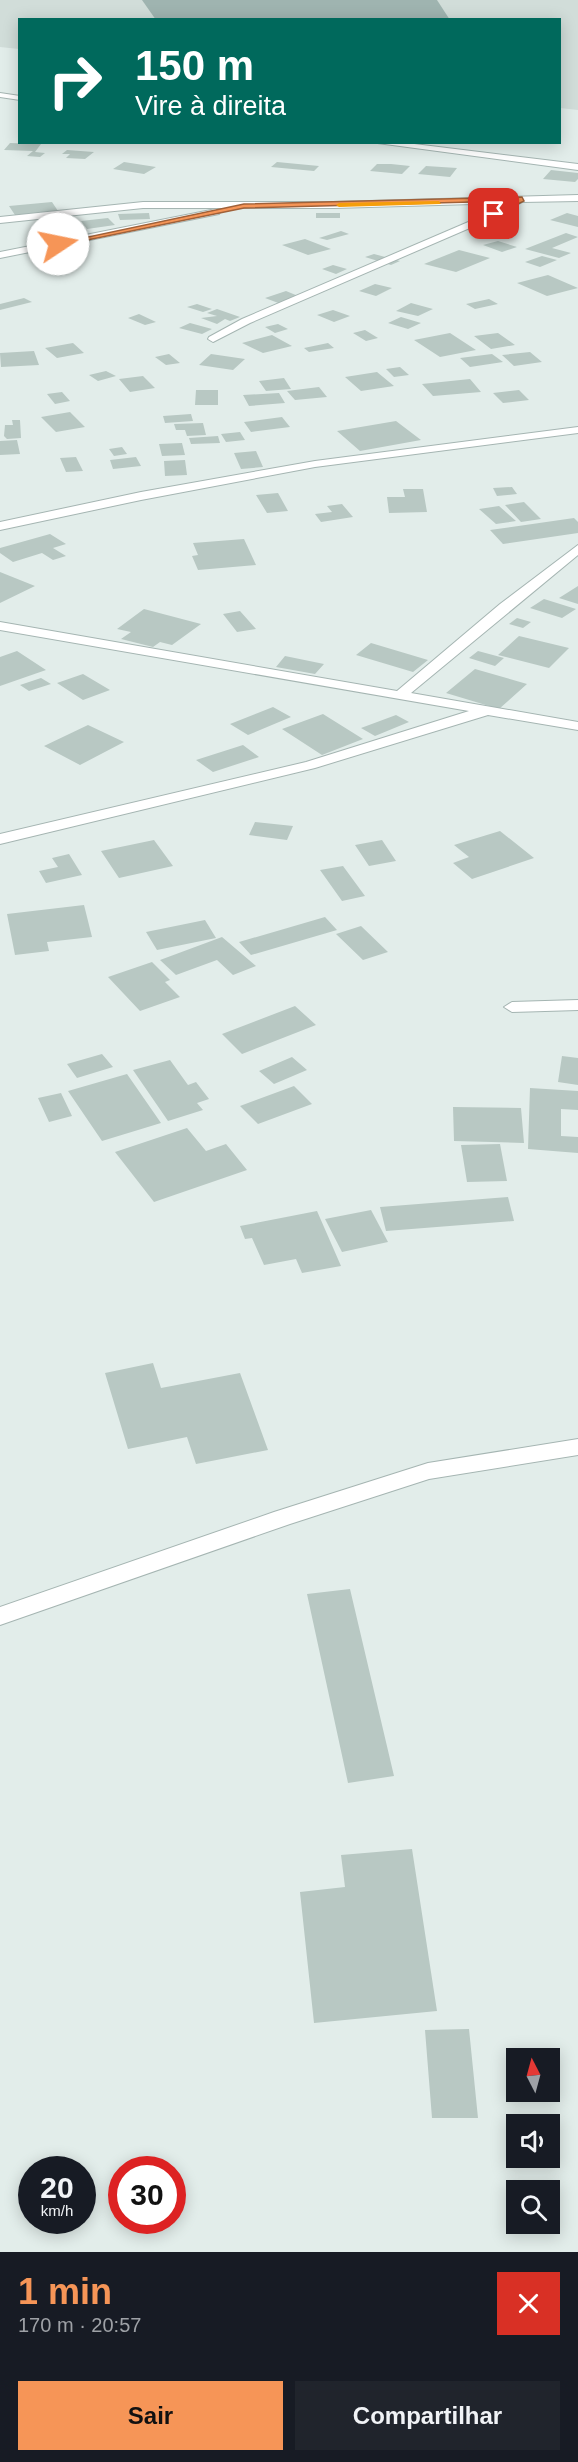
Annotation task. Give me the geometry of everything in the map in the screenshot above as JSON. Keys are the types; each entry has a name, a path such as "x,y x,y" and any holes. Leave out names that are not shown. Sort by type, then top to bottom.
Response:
{"street":[{"path":"0,95 18,98"},
{"path":"390,144 578,167"},
{"path":"0,220 143,205 244,206 578,198"},
{"path":"213,339 246,321 476,222 522,199"},
{"path":"0,255 244,206"},
{"path":"0,526 141,496 315,464 578,430"},
{"path":"402,694 578,549"},
{"path":"0,626 578,726"},
{"path":"0,636 20,629"},
{"path":"0,839 310,765 489,710"},
{"path":"512,1007 578,1005"},
{"path":"0,1616 282,1518 428,1471 578,1447"}],"shaded area":[{"path":"0,0 578,0 578,110 561,108 561,18 18,18 18,49 0,47"}],"building":[{"path":"10,143 41,144 35,152 45,153 40,157 27,156 33,151 4,150"},
{"path":"67,150 94,152 85,159 66,158 70,154 62,154"},
{"path":"124,162 156,167 144,174 113,169"},
{"path":"277,162 319,166 314,171 271,167"},
{"path":"377,164 410,166 402,174 370,171"},
{"path":"426,166 457,168 450,177 418,174"},
{"path":"551,170 578,173 578,179 575,182 543,179"},
{"path":"52,202 58,211 15,215 9,206"},
{"path":"149,213 150,219 120,220 118,214"},
{"path":"316,213 340,213 340,218 316,218"},
{"path":"567,213 578,216 578,227 550,220"},
{"path":"108,218 115,225 87,229 81,221"},
{"path":"341,231 349,234 327,240 319,238"},
{"path":"566,233 578,237 552,248 571,253 559,258 525,249"},
{"path":"305,239 331,249 308,255 282,245"},
{"path":"498,241 517,247 502,252 483,245"},
{"path":"459,250 490,258 456,272 424,264"},
{"path":"374,254 400,261 391,265 365,257"},
{"path":"542,256 557,260 540,267 525,262"},
{"path":"333,265 347,269 336,274 322,269"},
{"path":"548,275 578,288 547,296 517,283"},
{"path":"375,284 392,288 376,296 359,291"},
{"path":"286,291 303,298 281,304 265,298"},
{"path":"24,298 32,302 0,310 0,304"},
{"path":"489,299 498,304 475,309 466,304"},
{"path":"411,303 433,309 418,316 396,311"},
{"path":"197,304 212,309 203,312 187,307"},
{"path":"217,309 240,317 230,321 225,319 217,324 201,318 217,316 207,313"},
{"path":"333,310 350,316 334,322 317,315"},
{"path":"139,314 156,322 145,325 128,318"},
{"path":"401,317 421,323 408,329 388,323"},
{"path":"190,323 212,329 202,334 179,328"},
{"path":"278,324 288,329 275,333 265,327"},
{"path":"365,330 378,338 366,341 353,333"},
{"path":"450,333 476,350 440,357 414,340"},
{"path":"498,333 515,345 491,349 474,336"},
{"path":"272,335 292,346 263,353 242,343"},
{"path":"73,343 84,353 57,358 45,348"},
{"path":"328,343 334,348 309,352 304,348"},
{"path":"34,351 39,365 1,367 0,353"},
{"path":"530,352 542,362 514,366 502,355"},
{"path":"169,354 180,363 166,365 155,357"},
{"path":"211,354 245,359 233,370 199,365"},
{"path":"492,354 503,362 470,367 460,358"},
{"path":"400,367 409,375 394,377 386,369"},
{"path":"106,371 116,376 98,381 89,375"},
{"path":"377,372 394,386 361,391 345,377"},
{"path":"143,376 155,388 130,392 119,379"},
{"path":"284,378 291,389 266,391 259,381"},
{"path":"470,379 481,392 433,396 422,384"},
{"path":"319,387 327,397 295,400 287,391"},
{"path":"196,390 218,390 218,405 195,405"},
{"path":"519,390 529,400 503,403 493,393"},
{"path":"62,392 70,401 55,404 47,394"},
{"path":"279,393 285,403 249,406 243,395"},
{"path":"70,412 85,427 56,432 41,417"},
{"path":"191,414 193,421 165,423 163,416"},
{"path":"282,417 290,427 251,432 244,422"},
{"path":"12,420 20,420 21,438 7,439 4,436 5,425 13,425"},
{"path":"396,421 421,440 360,451 337,431"},
{"path":"203,423 206,435 187,436 185,430 176,430 174,424"},
{"path":"240,432 245,440 226,442 221,434"},
{"path":"218,436 220,443 191,444 189,438"},
{"path":"17,440 20,454 0,455 0,441"},
{"path":"182,443 185,455 162,456 159,444"},
{"path":"122,447 127,454 114,456 109,449"},
{"path":"256,451 263,467 241,469 234,453"},
{"path":"76,457 83,471 66,472 60,458"},
{"path":"136,457 141,466 113,469 110,460"},
{"path":"185,460 187,475 165,476 164,461"},
{"path":"512,487 517,494 497,496 493,488"},
{"path":"403,489 423,489 427,512 389,513 387,497 405,497"},
{"path":"278,493 288,511 267,513 256,495"},
{"path":"524,502 541,519 521,522 505,505"},
{"path":"342,504 353,517 321,522 315,514 332,512 327,506"},
{"path":"499,506 516,521 496,524 479,509"},
{"path":"574,518 578,522 578,533 503,544 490,530"},
{"path":"50,534 66,544 53,548 66,556 53,560 42,553 13,562 0,553 0,548"},
{"path":"244,539 256,565 198,570 192,556 198,555 193,543"},
{"path":"0,572 35,586 0,603"},
{"path":"578,586 578,604 559,598"},
{"path":"544,599 576,609 562,618 530,608"},
{"path":"144,609 201,624 172,645 160,642 153,647 121,639 131,632 117,629"},
{"path":"240,611 256,629 237,632 223,614"},
{"path":"517,618 531,622 523,628 509,624"},
{"path":"519,636 569,648 549,668 498,655"},
{"path":"371,643 428,660 413,672 356,655"},
{"path":"17,651 46,670 0,686 0,657"},
{"path":"478,651 504,658 495,666 469,658"},
{"path":"285,656 324,664 315,674 276,667"},
{"path":"475,669 527,684 499,709 446,693"},
{"path":"83,674 110,690 83,700 57,683"},
{"path":"41,678 51,684 29,691 20,685"},
{"path":"273,707 291,717 248,735 230,724"},
{"path":"323,714 363,739 322,755 282,729"},
{"path":"396,715 409,722 375,736 361,728"},
{"path":"88,725 124,742 80,765 44,746"},
{"path":"243,745 259,757 213,772 196,760"},
{"path":"255,822 293,826 287,840 249,835"},
{"path":"500,831 534,858 472,879 453,863 469,857 454,845"},
{"path":"154,840 173,866 119,878 101,851"},
{"path":"382,840 396,861 369,866 355,845"},
{"path":"69,854 82,875 46,883 39,871 58,867 52,858"},
{"path":"343,866 365,896 342,901 320,870"},
{"path":"84,905 92,937 47,942 49,951 15,955 7,914"},
{"path":"325,917 337,930 251,955 239,942"},
{"path":"205,920 216,938 157,950 146,932"},
{"path":"361,926 388,952 363,960 336,934"},
{"path":"222,937 256,966 233,975 217,960 176,975 160,960"},
{"path":"152,962 170,980 165,982 180,997 140,1011 108,977"},
{"path":"295,1006 316,1025 242,1054 222,1034"},
{"path":"102,1054 113,1067 77,1078 67,1064"},
{"path":"562,1056 578,1058 578,1085 558,1082"},
{"path":"292,1057 307,1070 274,1084 259,1071"},
{"path":"170,1060 188,1085 196,1082 209,1099 197,1103 203,1110 168,1121 133,1070"},
{"path":"127,1074 161,1123 102,1141 68,1091"},
{"path":"294,1086 312,1104 258,1124 240,1106"},
{"path":"530,1088 578,1091 578,1110 561,1109 561,1136 578,1137 578,1153 528,1149"},
{"path":"61,1093 72,1116 49,1122 38,1098"},
{"path":"453,1107 521,1108 524,1143 454,1141"},
{"path":"187,1128 206,1151 226,1144 247,1170 154,1202 115,1152"},
{"path":"500,1144 507,1181 467,1182 461,1145"},
{"path":"508,1197 514,1221 386,1231 380,1207"},
{"path":"371,1210 388,1242 342,1252 325,1219"},
{"path":"317,1211 341,1266 302,1273 296,1259 264,1265 252,1238 245,1239 240,1226"},
{"path":"153,1363 161,1388 240,1373 268,1450 196,1464 187,1437 128,1449 105,1373"},
{"path":"350,1589 394,1776 348,1783 307,1594"},
{"path":"412,1849 437,2011 314,2023 300,1892 345,1887 341,1855"},
{"path":"469,2029 478,2118 432,2118 425,2030"}],"runway":[{"path":"198,0 374,18"}],"slow traffic":[{"path":"339,205 439,203"}],"route":[{"path":"58,244 244,206 522,199 494,214"}]}
